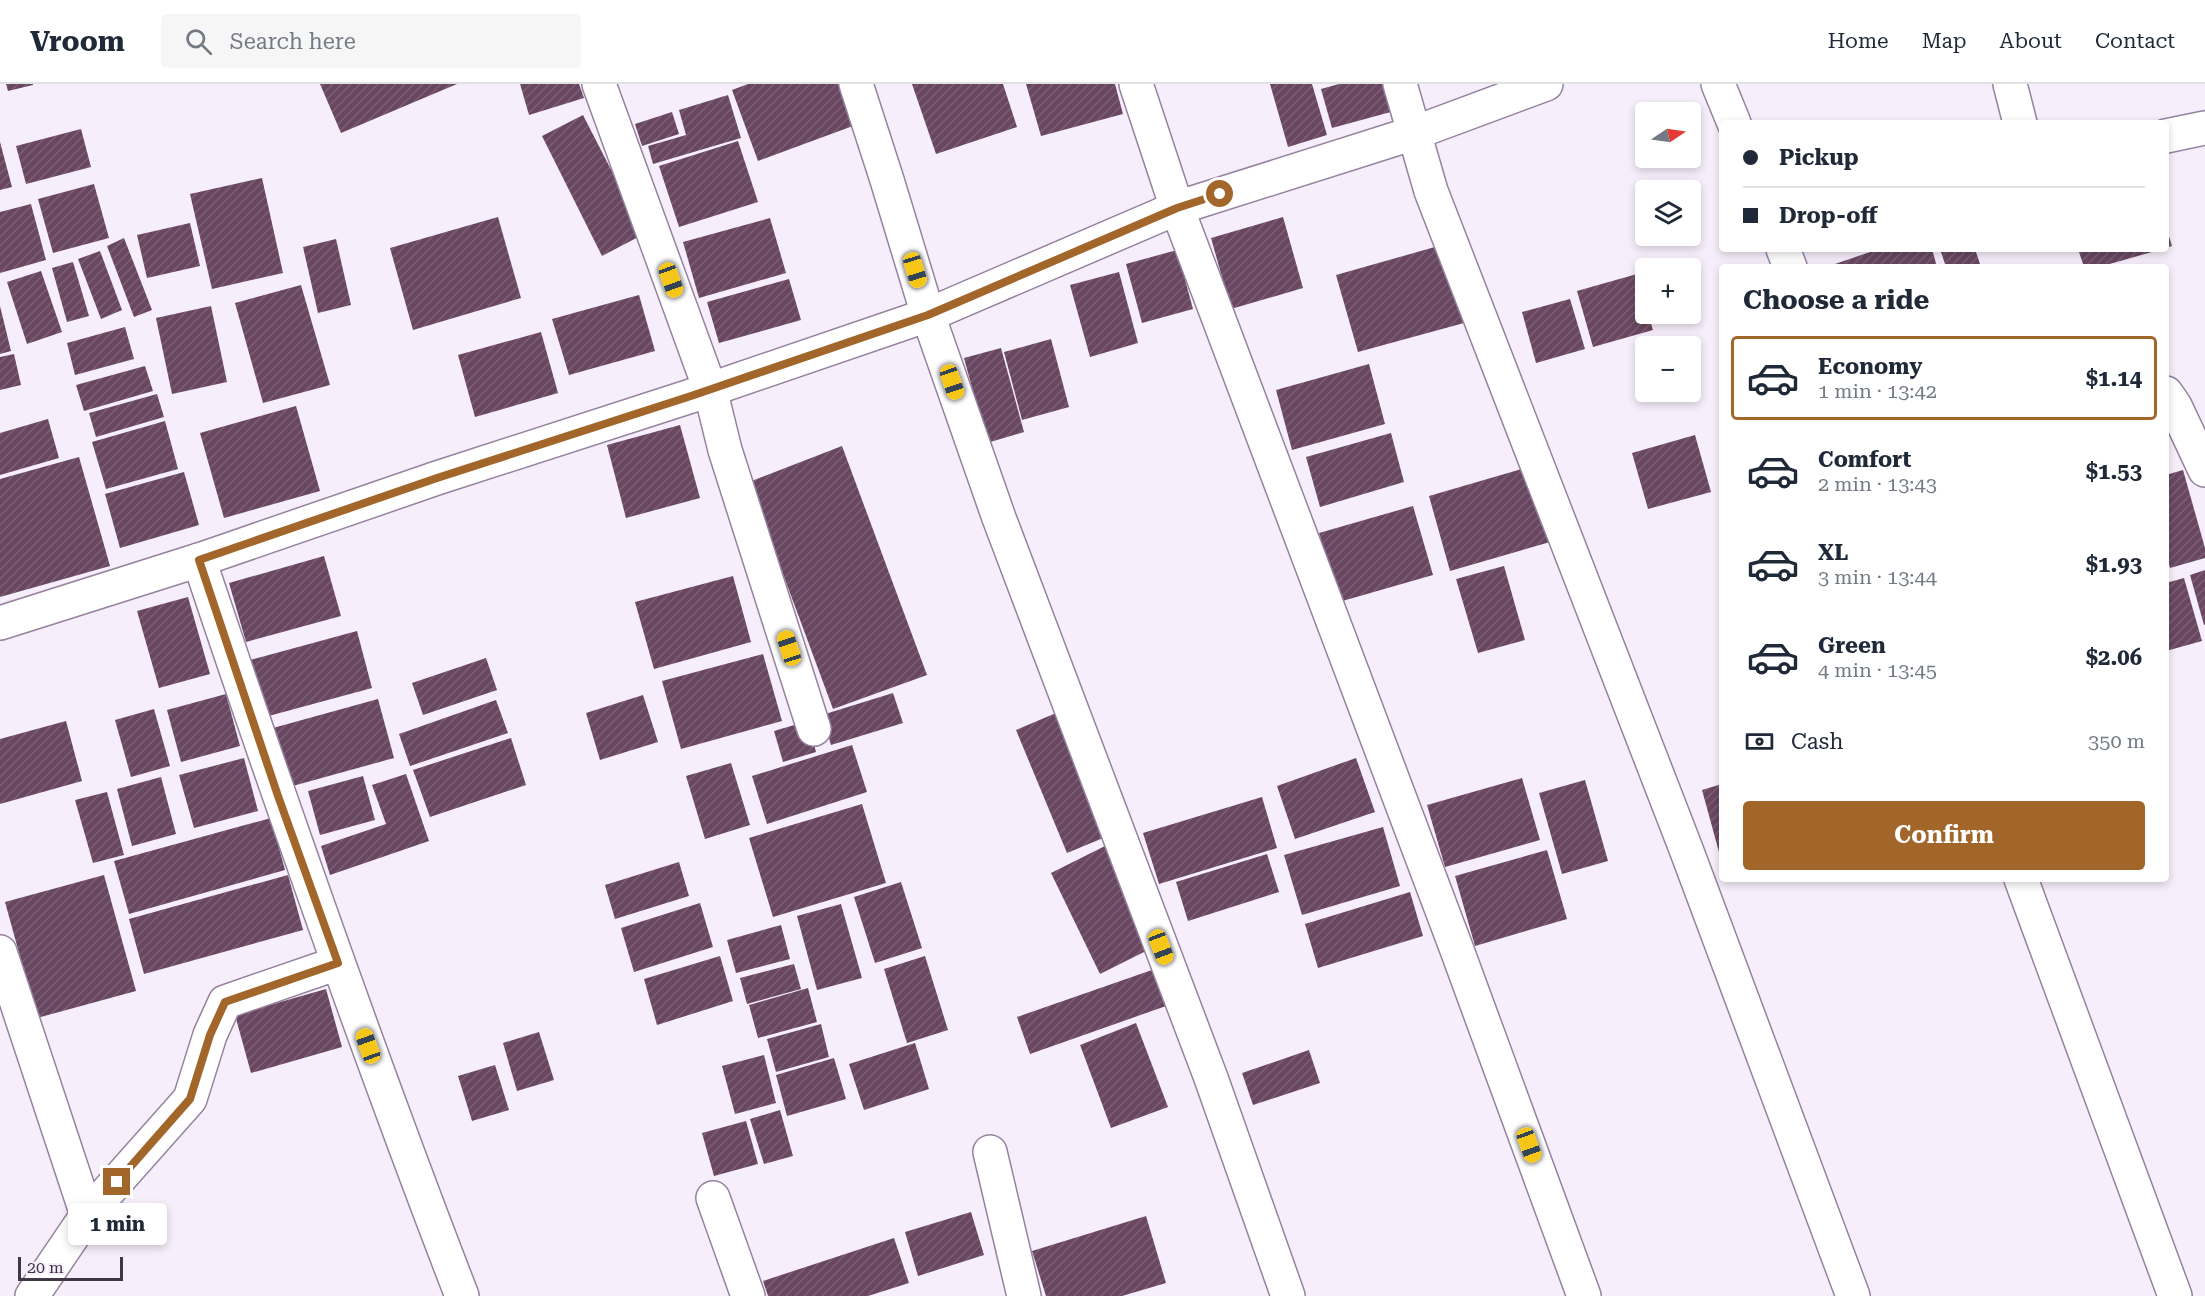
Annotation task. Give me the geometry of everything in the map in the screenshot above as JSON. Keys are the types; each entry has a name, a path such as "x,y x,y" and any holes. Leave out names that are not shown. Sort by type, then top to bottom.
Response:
{"street":[{"path":"599,84 710,389 725,450 814,729"},
{"path":"856,84 928,315 999,518 1210,1078 1288,1296"},
{"path":"1136,84 1177,208 1457,950 1584,1296"},
{"path":"1400,84 1431,191 1686,849 1852,1296"},
{"path":"0,623 199,560 437,478 928,315 1177,208 1414,133 1546,84"},
{"path":"1718,84 1733,120"},
{"path":"2010,84 2019,120"},
{"path":"2169,135 2205,128"},
{"path":"2169,397 2205,470"},
{"path":"199,560 278,796 405,1150 462,1296"},
{"path":"2022,882 2175,1296"},
{"path":"0,952 87,1215"},
{"path":"32,1296 87,1215 190,1099 210,1035 225,1002 338,963"},
{"path":"990,1152 1024,1296"},
{"path":"713,1198 748,1296"}],"building":[{"path":"6,84 33,84 33,85 8,91"},
{"path":"320,84 457,84 341,133"},
{"path":"520,84 579,84 584,98 529,115"},
{"path":"748,84 847,84 861,123 758,161 732,90"},
{"path":"912,84 1003,84 1017,127 936,154"},
{"path":"1026,84 1115,84 1123,114 1041,136"},
{"path":"1270,84 1312,84 1327,135 1288,147"},
{"path":"1339,84 1390,84 1398,110 1332,128 1321,89"},
{"path":"728,95 741,138 653,164 648,146 686,135 679,110"},
{"path":"672,112 679,134 642,146 635,124"},
{"path":"583,115 644,234 602,256 542,136"},
{"path":"81,129 91,167 26,184 16,146"},
{"path":"738,141 758,202 679,227 659,166"},
{"path":"0,142 12,187 0,190"},
{"path":"262,178 283,273 212,289 190,194"},
{"path":"94,184 109,238 53,253 38,199"},
{"path":"31,204 46,260 0,273 0,212"},
{"path":"498,217 521,298 413,330 390,248"},
{"path":"1283,217 1303,288 1231,309 1211,238"},
{"path":"770,218 786,273 699,298 683,242"},
{"path":"190,223 200,266 147,278 137,235"},
{"path":"124,238 152,310 134,317 107,246"},
{"path":"336,239 351,305 318,313 303,247"},
{"path":"1442,245 1464,323 1358,352 1336,275"},
{"path":"1177,250 1193,309 1142,323 1126,264"},
{"path":"100,251 122,310 101,319 78,259"},
{"path":"1870,252 1933,252 1936,264 1835,264"},
{"path":"1941,252 1976,252 1980,264 1945,264"},
{"path":"2079,252 2152,252 2110,264 2083,264"},
{"path":"73,262 89,316 67,322 52,268"},
{"path":"41,271 62,332 27,344 7,282"},
{"path":"1119,272 1138,343 1090,357 1070,285"},
{"path":"1635,275 1635,324 1651,324 1653,330 1593,347 1577,291"},
{"path":"789,279 801,320 719,343 707,302"},
{"path":"301,285 330,385 263,403 235,303"},
{"path":"639,295 655,351 569,375 552,319"},
{"path":"1570,299 1585,349 1536,363 1522,312"},
{"path":"0,306 11,351 0,354"},
{"path":"211,306 227,382 172,394 156,318"},
{"path":"125,327 134,359 75,375 67,343"},
{"path":"541,332 558,393 475,417 458,355"},
{"path":"1051,339 1069,407 1022,420 1004,352"},
{"path":"1001,348 1024,432 987,443 964,358"},
{"path":"14,354 21,385 0,390 0,357"},
{"path":"1369,364 1385,424 1292,450 1276,390"},
{"path":"145,366 153,391 84,411 76,385"},
{"path":"157,394 164,417 96,437 89,413"},
{"path":"296,406 320,491 224,518 200,433"},
{"path":"48,419 59,458 0,475 0,433"},
{"path":"165,421 178,469 106,489 92,442"},
{"path":"680,425 700,498 626,518 607,445"},
{"path":"1391,433 1404,482 1320,507 1306,457"},
{"path":"1695,435 1711,492 1648,509 1632,453"},
{"path":"842,446 927,675 833,709 749,482"},
{"path":"79,457 110,566 0,597 0,479"},
{"path":"1529,467 1550,542 1450,571 1429,496"},
{"path":"2183,470 2205,548 2205,558 2170,568 2169,564 2169,474"},
{"path":"184,472 199,525 120,548 105,494"},
{"path":"1413,506 1433,575 1339,602 1319,533"},
{"path":"324,556 341,616 246,642 229,583"},
{"path":"1504,566 1525,640 1478,653 1456,579"},
{"path":"2205,570 2205,625 2204,625 2190,575"},
{"path":"733,576 751,642 654,669 635,602"},
{"path":"2184,578 2202,641 2169,650 2169,582"},
{"path":"188,597 210,674 159,688 137,611"},
{"path":"357,631 372,688 265,717 250,660"},
{"path":"763,654 782,721 681,749 662,681"},
{"path":"486,658 497,690 423,715 412,683"},
{"path":"893,693 903,723 831,745 822,715"},
{"path":"226,694 240,746 181,762 167,710"},
{"path":"643,695 658,742 600,760 586,713"},
{"path":"378,699 394,758 289,787 273,728"},
{"path":"496,700 508,733 410,766 399,734"},
{"path":"154,709 170,766 131,777 115,720"},
{"path":"1056,713 1108,836 1067,853 1016,730"},
{"path":"66,721 82,781 0,804 0,739"},
{"path":"808,721 816,752 783,762 774,731"},
{"path":"511,738 526,785 430,817 413,770"},
{"path":"852,745 867,792 767,824 752,776"},
{"path":"244,758 258,811 194,828 179,775"},
{"path":"1356,758 1375,812 1295,839 1277,786"},
{"path":"731,763 750,825 705,839 686,776"},
{"path":"406,774 429,841 330,875 321,846 386,824 372,785"},
{"path":"363,776 375,820 320,835 308,791"},
{"path":"161,777 176,834 132,846 117,789"},
{"path":"1522,778 1540,840 1445,867 1427,805"},
{"path":"1585,780 1608,861 1562,874 1539,793"},
{"path":"1719,785 1719,852 1702,790"},
{"path":"107,792 124,855 93,863 75,800"},
{"path":"1262,797 1277,848 1159,884 1143,833"},
{"path":"862,804 886,883 773,917 749,838"},
{"path":"271,818 285,870 129,914 114,861"},
{"path":"1383,827 1400,886 1302,915 1284,855"},
{"path":"1105,846 1154,947 1100,974 1051,873"},
{"path":"1547,850 1567,919 1475,946 1455,876"},
{"path":"1267,854 1279,892 1188,921 1176,882"},
{"path":"679,862 689,896 615,919 605,885"},
{"path":"104,875 136,991 37,1018 5,902"},
{"path":"288,875 303,930 144,974 129,919"},
{"path":"901,882 922,948 875,963 854,897"},
{"path":"1410,892 1423,936 1318,968 1305,924"},
{"path":"700,903 713,947 634,972 621,928"},
{"path":"841,904 862,978 817,990 797,916"},
{"path":"781,925 790,959 736,973 727,940"},
{"path":"720,956 733,1001 657,1025 644,979"},
{"path":"925,956 948,1030 907,1043 884,969"},
{"path":"794,964 801,989 747,1004 740,978"},
{"path":"1152,970 1166,1006 1030,1054 1017,1017"},
{"path":"808,988 817,1022 758,1038 749,1005"},
{"path":"326,989 342,1047 251,1073 235,1015"},
{"path":"1136,1023 1168,1107 1111,1128 1080,1045"},
{"path":"821,1024 829,1057 776,1072 767,1039"},
{"path":"539,1032 554,1080 517,1091 503,1043"},
{"path":"915,1043 929,1089 864,1110 849,1064"},
{"path":"1309,1050 1320,1083 1253,1105 1242,1073"},
{"path":"764,1055 776,1103 735,1114 722,1066"},
{"path":"834,1058 846,1099 787,1116 776,1075"},
{"path":"495,1065 509,1110 472,1121 458,1076"},
{"path":"780,1110 793,1156 764,1164 750,1119"},
{"path":"746,1121 758,1164 714,1176 702,1133"},
{"path":"971,1212 984,1255 918,1276 905,1232"},
{"path":"1146,1216 1166,1283 1122,1296 1046,1296 1032,1251"},
{"path":"894,1238 909,1283 868,1296 768,1296 763,1281"}],"route":[{"path":"117,1182 190,1099 210,1035 225,1002 338,963 278,796 199,560 437,478 691,396 928,315 1177,208 1220,194"}]}
